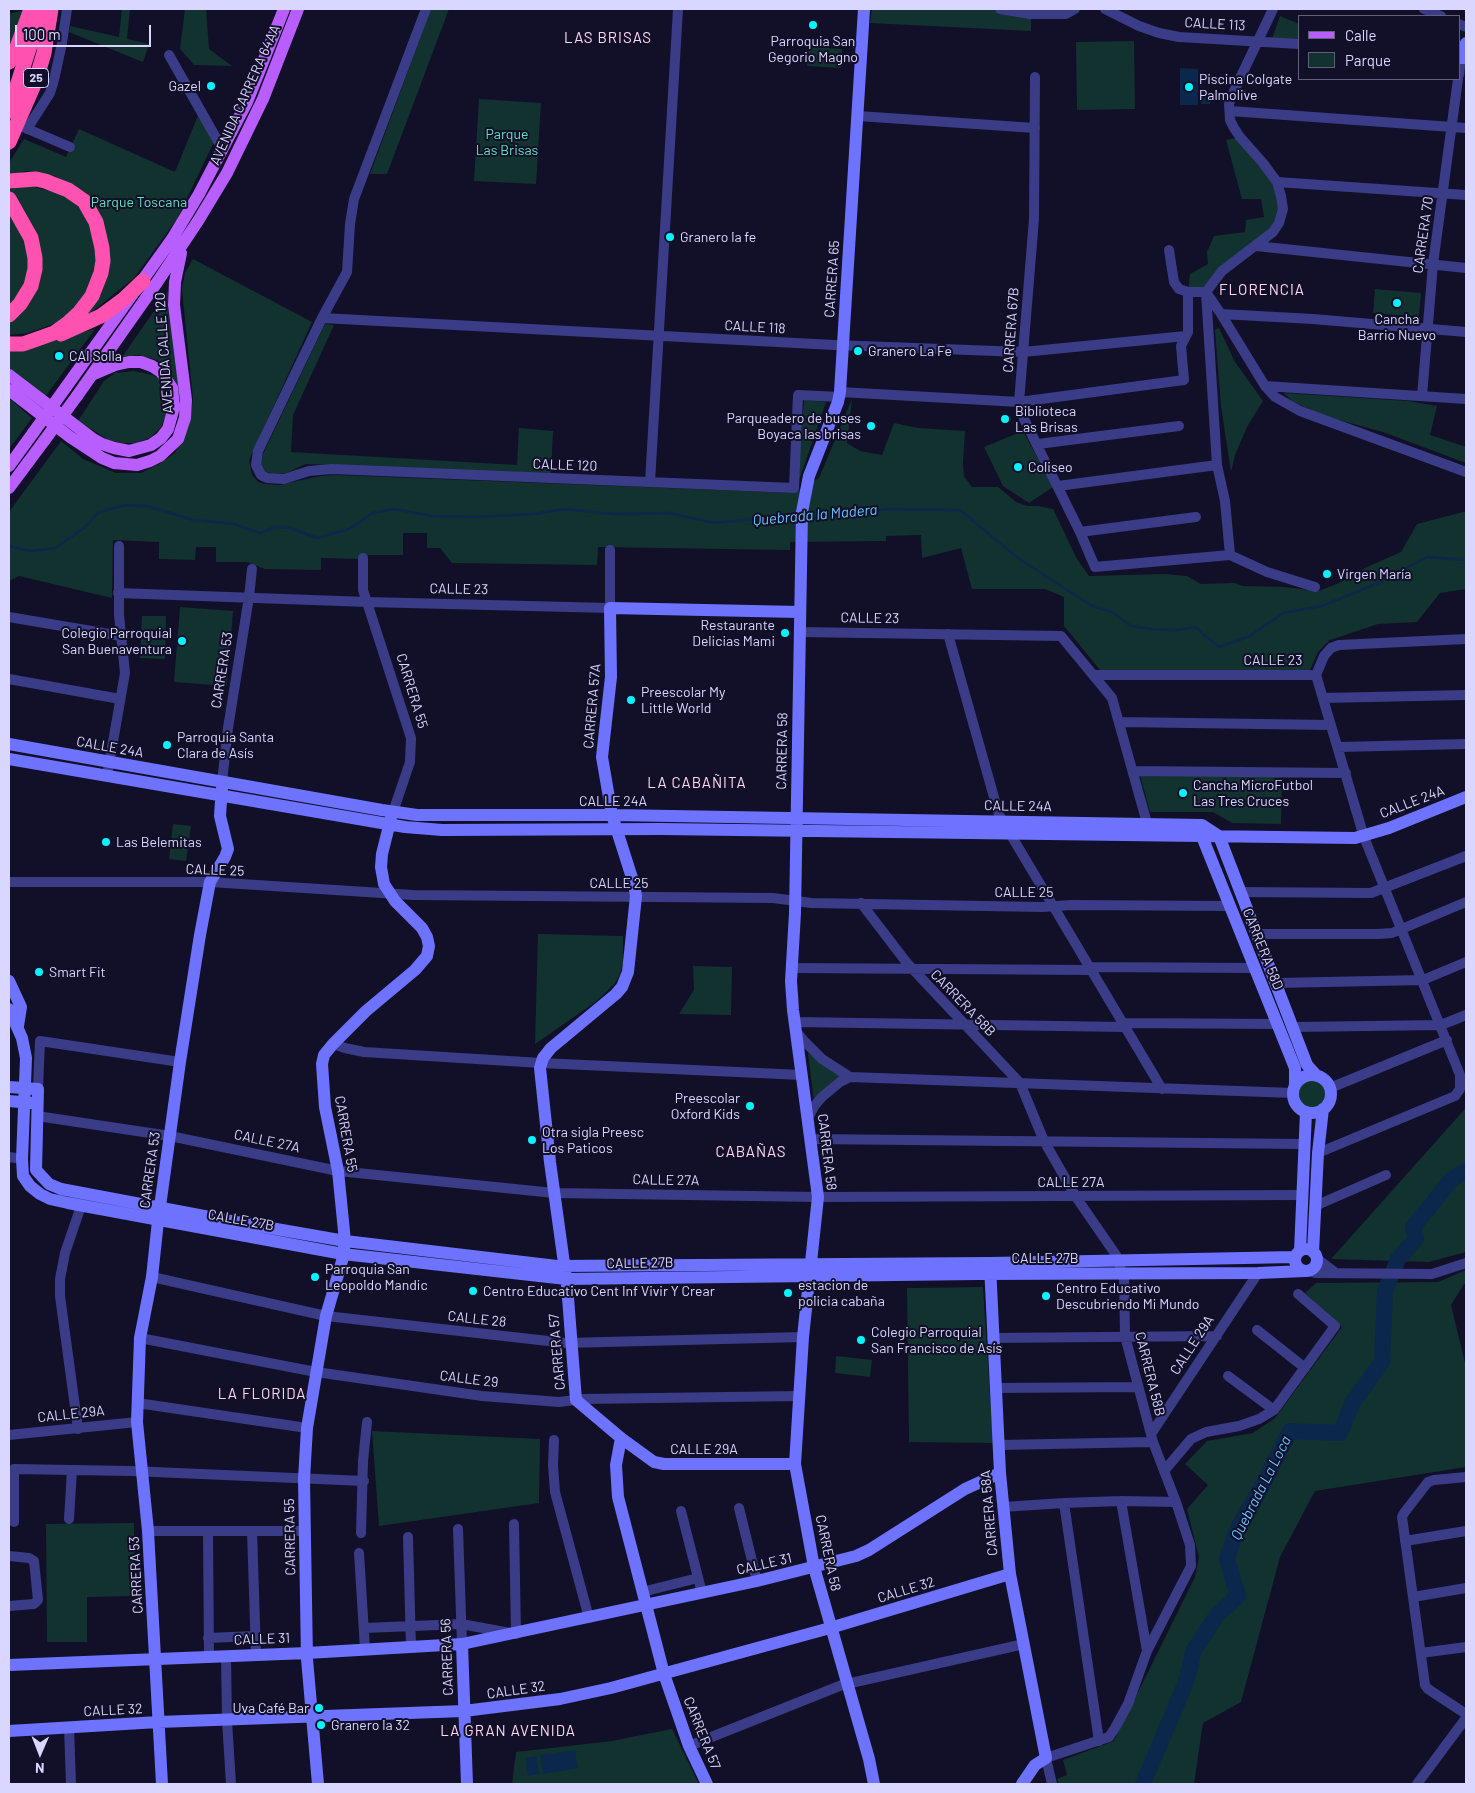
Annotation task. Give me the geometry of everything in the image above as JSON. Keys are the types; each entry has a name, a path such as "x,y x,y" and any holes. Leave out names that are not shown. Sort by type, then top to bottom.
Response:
{"highway":[{"name":"25","path":"9,62 31,9"},
{"path":"9,111 34,33 39,9"},
{"name":"25","path":"9,142 22,127 49,28 51,9"},
{"path":"9,181 36,179 57,185 77,195 84,201 96,222 103,261 99,279 92,296 79,313 54,333 16,344"},
{"path":"9,199 31,238 34,249 35,269 31,286 20,304 9,315"},
{"path":"16,344 50,339 99,317 124,299 143,281"}],"main road":[{"name":"AVENIDA CARRERA 64AA","path":"9,466 143,281 185,218 223,150 254,87 284,9"},
{"name":"AVENIDA CARRERA 64AA","path":"9,488 92,376 184,243 227,173 279,60 298,9"},
{"name":"CARRERA 65","path":"800,544 802,512 809,476 840,395 864,9"},
{"name":"CARRERA 70","path":"1462,58 1466,43"},
{"name":"AVENIDA CALLE 120","path":"9,390 70,437 102,458 114,463 137,465 150,462 160,456 178,439 185,418 186,400 174,292 184,243"},
{"name":"AVENIDA CALLE 120","path":"9,375 102,444 129,451 150,445 161,438 168,429 174,407 172,388 161,372 152,366 140,362 129,362 115,365 92,376"},
{"name":"CARRERA 58","path":"800,544 795,901 791,968 795,1026 818,1197 803,1337 795,1464 814,1567 869,1759 874,1784"},
{"name":"CALLE 23","path":"610,608 799,612"},
{"name":"CARRERA 57A","path":"541,1063 551,1048 609,1001 622,987 628,972 636,896 612,815 602,757 611,677 610,608"},
{"name":"CALLE 24A","path":"9,744 394,812 440,816 612,815 1010,834 1199,830 1206,827 1219,836 1350,838 1364,836 1466,797"},
{"name":"CALLE 24A","path":"9,759 389,824 436,830 616,829 1002,821 1148,823 1199,830"},
{"name":"CARRERA 53","path":"162,1784 148,1531 136,1402 140,1338 152,1277 180,1062 200,935 210,882 228,849 220,816 222,782"},
{"name":"CARRERA 55","path":"318,1784 307,1653 304,1479 306,1428 326,1316 344,1247 338,1171 325,1107 322,1064 324,1055 333,1044 366,1011 415,970 427,956 429,946 422,928 389,894 384,884 381,867 384,841 394,812"},
{"name":"CARRERA 58D","path":"1199,830 1294,1068 1294,1090"},
{"name":"CARRERA 58D","path":"1219,836 1307,1066 1317,1076"},
{"path":"9,981 21,1007 18,1026"},
{"path":"9,1008 18,1026 32,1089 33,1107 29,1159"},
{"name":"CARRERA 57","path":"541,1063 540,1074 566,1279 576,1400 621,1438 616,1465 618,1496 664,1674 689,1746 706,1784"},
{"path":"1306,1076 1317,1076 1330,1088 1329,1102 1318,1112 1306,1112 1298,1107 1294,1090 1306,1076"},
{"path":"9,1087 32,1089"},
{"name":"CALLE 27A","path":"9,1101 33,1107"},
{"path":"29,1159 33,1107"},
{"path":"1306,1112 1296,1264 1306,1270 1314,1267 1318,1153 1323,1109"},
{"name":"CALLE 27B","path":"29,1159 23,1176 30,1186 50,1199 81,1206 158,1221 566,1279 811,1270 1120,1267 1258,1273 1306,1270"},
{"name":"CALLE 27B","path":"29,1159 41,1177 49,1184 61,1189 236,1222 344,1247 564,1265 811,1270"},
{"path":"1298,1254 1308,1250 1315,1255"},
{"name":"CALLE 27B","path":"1120,1267 1298,1254"},
{"name":"CARRERA 58A","path":"990,1268 1000,1473 1010,1574 1046,1758"},
{"name":"CALLE 29A","path":"621,1438 654,1462 664,1464 795,1464"},
{"name":"CALLE 31","path":"9,1665 307,1653 462,1644 516,1634 758,1581 856,1556 869,1550 965,1489 1000,1473"},
{"name":"CALLE 32","path":"9,1731 158,1722 464,1711 560,1699 664,1674 830,1628 1010,1574"},
{"name":"CARRERA 56","path":"462,1644 466,1784"},
{"path":"1022,1784 1035,1765 1046,1758"}],"street":[{"path":"67,9 62,43 50,93 22,127 70,147"},
{"path":"322,318 348,272 350,224 354,199 426,9"},
{"path":"650,482 678,9"},
{"path":"1000,9 1030,14 1066,14 1075,9"},
{"name":"CALLE 113","path":"1105,9 1139,26 1179,38 1298,44"},
{"path":"1271,9 1229,104 1230,120 1237,133 1277,182 1282,210 1279,223 1273,232 1222,271 1206,292 1217,465 1225,500 1230,555 1267,572 1315,587"},
{"path":"1424,9 1439,15"},
{"path":"169,55 223,150"},
{"name":"CARRERA 67B","path":"1035,77 1034,219 1019,402 1024,419 1038,444 1095,567 1230,555"},
{"name":"CARRERA 70","path":"1422,396 1433,264 1444,194 1458,80"},
{"path":"1230,111 1466,128"},
{"path":"858,116 1035,128"},
{"path":"1277,182 1466,195"},
{"path":"1256,246 1466,268"},
{"path":"1169,250 1174,282 1184,290 1206,292"},
{"path":"840,395 1019,402 1184,380 1181,346 1188,332 1184,290"},
{"path":"1206,292 1265,386 1275,396 1300,411 1466,472"},
{"path":"1221,314 1314,319 1466,332"},
{"name":"CALLE 118","path":"322,318 843,346 1023,352 1186,336"},
{"name":"CALLE 120","path":"322,318 258,450 256,465 261,475 267,478 284,479 309,471 332,469 794,488 798,395 840,395"},
{"path":"1265,386 1466,399"},
{"path":"1038,444 1179,426"},
{"path":"1058,486 1217,465"},
{"path":"1080,532 1196,517"},
{"path":"106,776 125,667 118,593 119,546"},
{"name":"CARRERA 57A","path":"610,550 610,608"},
{"name":"CARRERA 55","path":"363,558 363,590 411,738 410,762 394,812"},
{"name":"CARRERA 53","path":"222,782 228,728 252,569"},
{"name":"CALLE 23","path":"118,593 610,608"},
{"path":"9,617 121,636"},
{"name":"CALLE 23","path":"799,632 1061,636 1093,675 1316,675 1324,656 1331,648 1339,645 1466,639"},
{"path":"948,634 1002,821 1162,1089"},
{"path":"1093,675 1112,698 1148,823"},
{"path":"1316,675 1364,836 1460,1075 1460,1089 1455,1096 1318,1153"},
{"path":"9,679 120,699"},
{"path":"1323,698 1466,695"},
{"path":"1119,722 1331,725"},
{"path":"1338,747 1466,744"},
{"path":"1133,771 1346,774"},
{"path":"1240,892 1371,893 1466,856"},
{"name":"CALLE 25","path":"9,882 210,882 389,894 773,898 811,903 1230,906"},
{"path":"1256,934 1392,933 1466,902"},
{"name":"CARRERA 58B","path":"861,903 912,968 1020,1083 1044,1141 1076,1197 1120,1267 1124,1278 1125,1336 1152,1438 1190,1545 1191,1566 1147,1651 1128,1704 1109,1737 1046,1758"},
{"path":"1276,983 1423,980 1466,962"},
{"path":"791,968 1254,968"},
{"path":"1293,1027 1441,1025 1466,1015"},
{"path":"795,1026 1277,1024"},
{"path":"795,1026 804,1041 822,1059 850,1077"},
{"path":"1330,1088 1447,1040"},
{"path":"32,1089 40,1041 180,1062"},
{"path":"333,1044 364,1052 541,1063 802,1075"},
{"path":"808,1118 822,1097 840,1082 850,1077 1162,1089 1294,1090"},
{"name":"CALLE 27A","path":"33,1107 338,1171 554,1194 818,1197 1302,1195"},
{"path":"810,1139 1304,1144"},
{"path":"9,1157 29,1159"},
{"path":"1315,1206 1386,1175"},
{"path":"78,1429 60,1296 60,1279 65,1253 81,1206"},
{"path":"1315,1255 1336,1273"},
{"name":"CALLE 27B","path":"1306,1270 1315,1273 1432,1274 1466,1263"},
{"name":"CALLE 29A","path":"1152,1438 1258,1273"},
{"name":"CALLE 28","path":"152,1277 326,1316 571,1344 803,1337"},
{"path":"1164,1470 1191,1439 1206,1432 1239,1426 1260,1419 1274,1410 1335,1326 1298,1294"},
{"path":"1257,1330 1305,1368"},
{"path":"992,1338 1217,1336"},
{"name":"CALLE 29","path":"140,1338 316,1372 482,1396 559,1402 582,1398 799,1396"},
{"path":"1228,1376 1274,1410"},
{"path":"995,1388 1138,1387"},
{"path":"136,1402 306,1428"},
{"name":"CALLE 29A","path":"9,1435 137,1422"},
{"path":"361,1533 366,1422"},
{"path":"999,1445 1152,1438"},
{"path":"554,1440 555,1492 589,1618"},
{"path":"14,1522 14,1469 364,1481"},
{"path":"70,1519 72,1470"},
{"path":"1466,1477 1428,1482 1402,1517 1425,1685 1428,1689 1466,1714"},
{"path":"1003,1508 1121,1501 1176,1502"},
{"name":"CARRERA 58B","path":"1121,1501 1147,1651"},
{"path":"1064,1503 1099,1740"},
{"path":"739,1508 758,1581"},
{"path":"681,1511 702,1593"},
{"path":"514,1524 516,1634"},
{"name":"CARRERA 56","path":"458,1529 462,1644"},
{"path":"148,1531 305,1531"},
{"path":"208,1531 209,1656"},
{"path":"252,1531 256,1654"},
{"path":"1405,1541 1466,1532"},
{"path":"408,1537 411,1647"},
{"path":"358,1553 365,1628 365,1649"},
{"path":"9,1556 34,1560 38,1600 34,1604 9,1606"},
{"path":"642,1592 698,1578"},
{"path":"1413,1597 1466,1588"},
{"name":"CALLE 31","path":"365,1628 461,1624 516,1634"},
{"name":"CALLE 31","path":"208,1638 255,1636"},
{"path":"689,1746 846,1684 1024,1644"},
{"path":"1421,1653 1466,1646"},
{"path":"226,1656 227,1721 231,1784"},
{"path":"1417,1784 1466,1718"},
{"path":"68,1727 71,1784"},
{"path":"1046,1758 1052,1784"}],"green space":[{"path":"122,9 130,9 127,39 149,44 143,62 69,32 70,26 119,37"},
{"path":"185,9 206,9 209,49 232,66 194,65 180,49"},
{"path":"431,9 449,9 387,174 370,174"},
{"path":"872,9 988,9 1031,15 1031,31 870,23"},
{"path":"24,10 9,49 9,14"},
{"path":"1280,16 1298,24 1298,42 1272,39"},
{"path":"1134,41 1135,109 1077,110 1076,42"},
{"path":"808,47 842,49 841,68 807,66"},
{"name":"Parque Las Brisas","path":"479,99 541,103 536,184 474,181"},
{"name":"Parque Toscana","path":"199,113 214,142 177,219 134,278 83,319 101,295 108,275 100,217 88,194 55,176 26,171 9,176 9,163 24,139 66,157 79,129 175,172"},
{"path":"1240,137 1274,185 1279,205 1275,223 1206,292 1188,292 1190,274 1208,264 1207,252 1214,236 1245,232 1246,220 1264,217 1261,199 1242,199 1226,140"},
{"path":"17,187 34,187 61,194 76,204 88,219 96,241 97,267 89,288 66,318 27,333 9,335 9,322 29,283 9,309 9,190"},
{"path":"193,259 312,322 249,460 252,475 258,482 279,485 320,476 337,475 794,493 819,478 852,399 847,443 860,451 882,455 894,423 918,428 965,431 964,476 972,487 998,487 1016,502 1027,506 1053,509 1077,559 1089,576 1165,574 1187,576 1201,584 1234,583 1243,586 1284,587 1319,591 1401,552 1417,524 1466,512 1466,589 1440,593 1417,622 1378,624 1330,640 1318,652 1310,670 1100,670 1064,626 1064,597 1045,589 972,589 961,548 922,558 921,535 886,536 886,541 790,542 790,550 598,547 597,565 452,563 440,548 427,548 427,533 403,533 403,555 369,555 360,559 321,558 321,570 265,569 247,562 216,562 216,547 196,547 195,560 159,559 159,542 113,540 112,598 19,576 9,581 9,512 61,441 83,459 116,473 141,473 175,453 189,426 193,399 182,289 185,273"},
{"name":"Cancha Barrio Nuevo","path":"1375,289 1421,293 1419,317 1373,313"},
{"path":"168,291 168,309 181,404 173,382 165,368 157,360 139,355 122,357"},
{"path":"325,324 334,325 293,415 291,452 517,465 519,428 553,431 551,474 306,464 286,473 273,474 264,471 260,465 263,454"},
{"path":"1219,328 1235,362 1263,401 1247,427 1235,455 1231,472 1221,406 1215,330"},
{"path":"95,329 45,397 9,369 9,348 30,347"},
{"path":"134,371 153,375 164,383 169,395 168,409 161,427 150,438 135,443 109,440 78,421 104,381 115,373"},
{"path":"1284,393 1408,401 1437,406 1430,435 1466,447 1466,463 1383,432 1328,417 1293,402"},
{"path":"9,398 32,418 9,449"},
{"path":"804,400 826,402 797,486"},
{"name":"Coliseo","path":"1023,431 1053,487 1029,503 1003,486 984,447"},
{"path":"180,607 233,611 227,686 174,682"},
{"path":"142,616 166,616 165,659 140,658"},
{"path":"1140,775 1282,777 1281,824 1232,823 1213,812 1150,812"},
{"path":"173,824 191,826 186,861 169,859"},
{"path":"538,934 623,936 623,963 615,983 604,994 535,1044"},
{"path":"693,966 732,967 731,1015 679,1014 694,990"},
{"path":"808,1053 830,1070 843,1077 814,1102"},
{"path":"1312,1080 1322,1084 1326,1094 1322,1104 1312,1108 1302,1104 1298,1094 1302,1084"},
{"path":"1466,1105 1466,1252 1429,1262 1331,1259 1464,1110"},
{"path":"1466,1270 1466,1283 1451,1305 1466,1367 1466,1467 1315,1491 1280,1557 1241,1702 1203,1723 1194,1784 1059,1784 1057,1779 1067,1775 1063,1760 1114,1741 1195,1577 1199,1557 1187,1509 1208,1485 1185,1464 1207,1441 1253,1433 1275,1418 1342,1327 1305,1293 1316,1283 1438,1282"},
{"path":"983,1287 993,1443 909,1442 907,1288"},
{"path":"836,1356 872,1360 870,1377 835,1373"},
{"path":"372,1431 540,1439 539,1503 379,1526"},
{"path":"134,1523 134,1596 87,1597 87,1642 47,1642 46,1524"},
{"path":"672,1729 699,1784 512,1784 516,1752 612,1741"}],"water":[{"name":"Piscina Colgate Palmolive","path":"1180,68 1198,69 1198,105 1180,105"},
{"path":"1201,92 1211,92 1210,104 1201,104"},
{"path":"575,1750 578,1768 543,1774 540,1755"},
{"path":"536,1756 539,1774 528,1776 525,1758"}],"waterway":[{"name":"Quebrada la Madera","path":"9,546 30,551 55,548 84,528 99,512 126,505 148,506 193,520 234,524 260,533 275,527 290,528 317,538 349,529 373,513 394,509 432,516 475,517 534,514 564,509 613,514 669,513 714,523 753,519 799,520"},
{"name":"Quebrada la Madera","path":"807,519 843,516 885,509 960,510 1018,558 1092,606 1112,612 1131,626 1177,630 1195,627 1219,647 1250,636 1283,613 1322,606 1381,582 1427,557 1466,560"},
{"name":"Quebrada La Loca","path":"1143,1784 1186,1682 1194,1650 1217,1615 1238,1596 1227,1558 1239,1526 1265,1481 1290,1431 1340,1433 1353,1402 1382,1362 1385,1291 1398,1259 1416,1239 1413,1227 1452,1179 1466,1171"}],"place":[{"name":"Parroquia San Gegorio Magno","path":"813,25"},
{"name":"Gazel","path":"211,86"},
{"name":"Piscina Colgate Palmolive","path":"1189,87"},
{"name":"Granero la fe","path":"670,237"},
{"name":"Cancha Barrio Nuevo","path":"1397,303"},
{"name":"Granero La Fe","path":"858,351"},
{"name":"CAI Solla","path":"59,356"},
{"name":"Biblioteca Las Brisas","path":"1005,419"},
{"name":"Parqueadero de buses Boyaca las brisas","path":"871,426"},
{"name":"Coliseo","path":"1018,467"},
{"name":"Virgen María","path":"1327,574"},
{"name":"Restaurante Delicias Mami","path":"785,633"},
{"name":"Colegio Parroquial San Buenaventura","path":"182,641"},
{"name":"Preescolar My Little World","path":"631,700"},
{"name":"Parroquia Santa Clara de Asís","path":"167,745"},
{"name":"Cancha MicroFutbol Las Tres Cruces","path":"1183,793"},
{"name":"Las Belemitas","path":"106,842"},
{"name":"Smart Fit","path":"39,972"},
{"name":"Preescolar Oxford Kids","path":"750,1106"},
{"name":"Otra sigla Preesc Los Paticos","path":"532,1140"},
{"name":"Parroquia San Leopoldo Mandic","path":"315,1277"},
{"name":"Centro Educativo Cent Inf Vivir Y Crear","path":"473,1291"},
{"name":"estacion de policia cabaña","path":"788,1293"},
{"name":"Centro Educativo Descubriendo Mi Mundo","path":"1046,1296"},
{"name":"Colegio Parroquial San Francisco de Asís","path":"861,1340"},
{"name":"Uva Café Bar","path":"319,1708"},
{"name":"Granero la 32","path":"321,1725"}],"district":[{"name":"LAS BRISAS","path":"608,38"},
{"name":"FLORENCIA","path":"1262,290"},
{"name":"LA CABAÑITA","path":"697,783"},
{"name":"CABAÑAS","path":"751,1152"},
{"name":"LA FLORIDA","path":"262,1394"},
{"name":"LA GRAN AVENIDA","path":"508,1731"}]}
